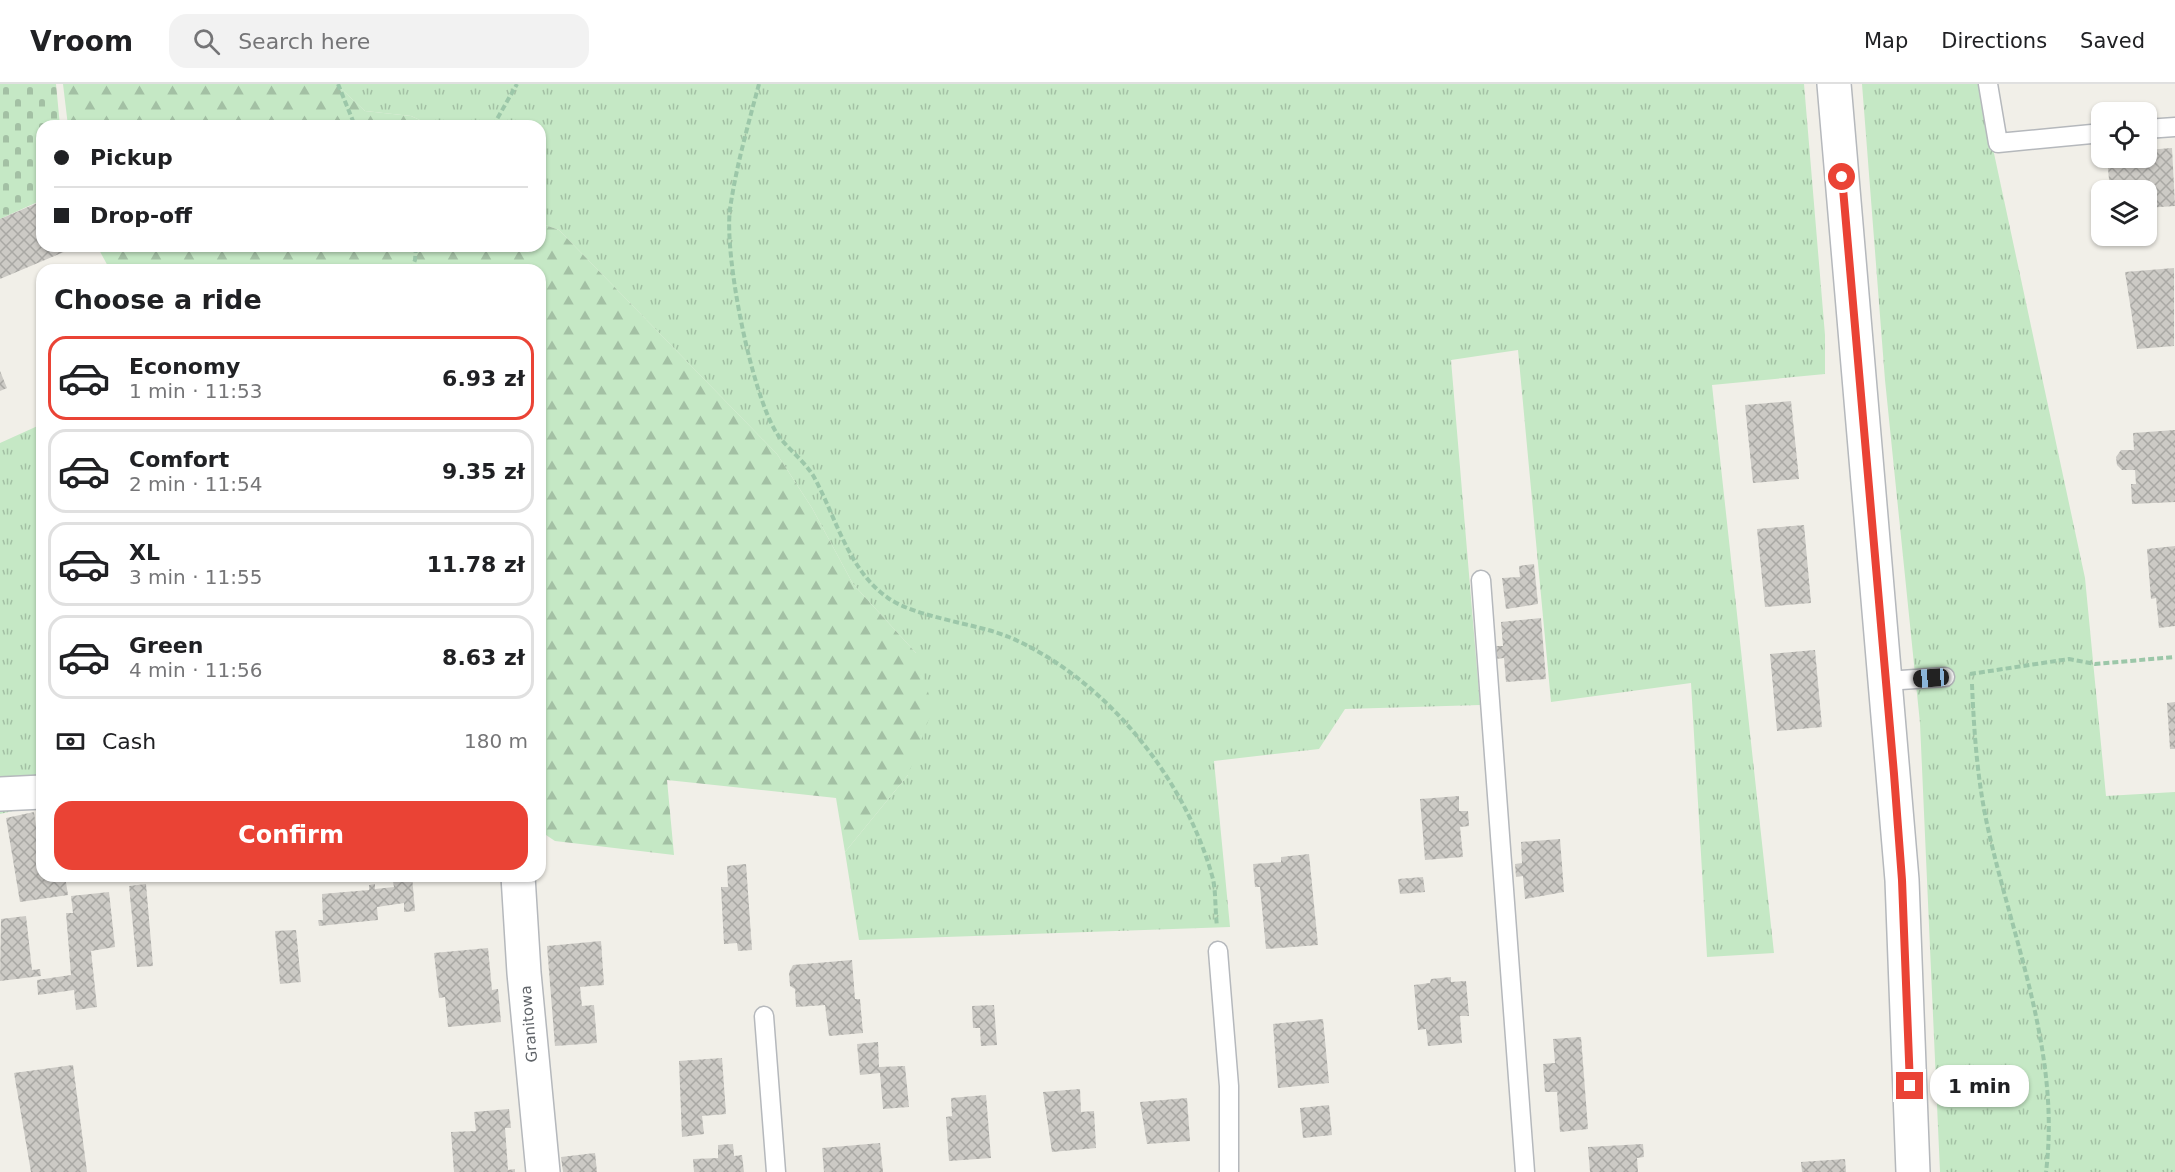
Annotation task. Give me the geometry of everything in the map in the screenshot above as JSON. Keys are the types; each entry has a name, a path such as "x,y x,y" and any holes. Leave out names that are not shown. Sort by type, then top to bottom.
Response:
{"street":[{"path":"1834,84 1902,880 1913,1172"},
{"path":"0,794 36,792"},
{"name":"Granitowa","path":"519,882 524,973 543,1172"}],"lane":[{"path":"1989,84 1998,143 2091,134"},
{"path":"2157,128 2175,127"},
{"path":"1481,580 1525,1172"},
{"path":"1886,681 1946,677"},
{"path":"1218,951 1229,1086 1229,1172"},
{"path":"764,1016 776,1172"}],"path":[{"path":"338,84 353,120"},
{"path":"496,120 517,84"},
{"path":"759,84 730,212 742,322 758,389 776,431 813,476 852,556 870,581 889,599 918,611 1010,638 1042,654 1092,690 1126,720 1153,756 1187,812 1213,880 1218,951"},
{"path":"2046,1172 2050,1141 2050,1097 2042,1041 2023,957 1988,826 1976,764 1971,674 2068,659 2095,664 2175,657"}],"green space":[{"path":"0,84 56,84 59,120 36,120 36,203 0,219"},
{"path":"63,84 336,84 365,111 411,116 420,120 67,120"},
{"path":"336,84 1804,84 1825,335 1825,374 1712,385 1774,953 1707,957 1691,683 1551,702 1518,350 1451,360 1480,705 1345,709 1319,749 1214,761 1230,927 859,940 845,852 908,775 916,653 853,584 812,508 777,454 559,230 546,225 546,120 420,120 411,116 365,111"},
{"path":"1862,84 1982,84 1989,130 2085,578 2106,796 2175,792 2175,1172 1940,1172 1920,723 1885,380"},
{"path":"546,225 559,230 777,454 812,508 853,584 916,653 933,708 908,775 845,852 836,798 667,780 674,855 555,841 546,835 546,264 107,264 100,252 546,252"},
{"path":"36,427 36,805 0,814 0,443"}],"building":[{"path":"2172,148 2175,206 2157,207 2157,180 2109,180 2108,168 2157,168 2157,149"},
{"path":"36,204 36,252 64,252 0,279 0,219"},
{"path":"2174,268 2174,346 2137,349 2125,272"},
{"path":"0,371 7,388 0,391"},
{"path":"1791,401 1799,479 1753,483 1745,405"},
{"path":"2175,430 2175,502 2132,504 2131,484 2136,484 2135,470 2122,470 2117,465 2116,457 2121,450 2134,450 2133,433"},
{"path":"1804,525 1811,603 1765,607 1757,529"},
{"path":"2175,546 2175,626 2159,628 2156,598 2151,599 2147,549"},
{"path":"1534,564 1538,604 1506,609 1502,578 1520,577 1519,566"},
{"path":"1541,618 1546,679 1506,682 1504,658 1495,659 1494,646 1503,646 1501,622"},
{"path":"1815,650 1822,727 1777,731 1770,654"},
{"path":"2175,702 2175,749 2170,749 2167,703"},
{"path":"1459,796 1459,811 1468,811 1469,826 1460,827 1463,857 1425,860 1420,799"},
{"path":"34,812 36,882 66,882 68,895 20,902 6,818"},
{"path":"1560,839 1564,892 1525,899 1523,876 1516,877 1515,864 1522,863 1521,842"},
{"path":"1309,854 1318,945 1266,949 1260,887 1255,887 1253,864 1281,862 1281,857"},
{"path":"746,864 752,950 738,951 737,943 724,944 721,887 728,887 727,866"},
{"path":"1423,877 1425,892 1400,894 1398,879"},
{"path":"393,882 413,882 415,911 404,912 404,903 377,907 378,920 319,926 318,920 323,920 322,894 369,890 369,885 375,884 375,889 394,887"},
{"path":"146,884 153,966 137,967 129,886"},
{"path":"109,892 115,947 91,951 97,1007 76,1010 74,990 38,995 37,980 71,975 66,913 73,913 71,896"},
{"path":"26,916 32,970 40,969 41,976 0,981 1,919"},
{"path":"296,930 301,982 280,984 275,931"},
{"path":"601,941 604,985 580,987 582,1006 594,1005 597,1043 555,1046 547,946"},
{"path":"488,948 492,990 498,989 501,1022 448,1027 445,997 439,998 434,953"},
{"path":"852,960 855,999 860,999 863,1033 829,1036 825,1005 796,1007 795,989 790,986 789,973 793,965"},
{"path":"1451,977 1451,982 1466,981 1469,1016 1460,1016 1462,1043 1428,1046 1426,1029 1418,1030 1414,985 1430,983 1431,979"},
{"path":"994,1005 997,1045 981,1046 980,1028 973,1028 972,1006"},
{"path":"1323,1019 1329,1083 1278,1088 1273,1024"},
{"path":"1581,1037 1588,1129 1560,1132 1557,1092 1545,1092 1543,1064 1555,1063 1553,1039"},
{"path":"878,1042 879,1067 905,1066 909,1107 883,1109 880,1073 860,1075 857,1044"},
{"path":"722,1058 726,1114 702,1116 704,1134 682,1137 679,1061"},
{"path":"73,1065 87,1172 31,1172 14,1073"},
{"path":"1080,1089 1081,1112 1094,1111 1096,1148 1052,1152 1043,1092"},
{"path":"986,1095 991,1158 949,1161 946,1117 952,1116 951,1098"},
{"path":"1187,1098 1190,1141 1147,1144 1140,1102"},
{"path":"1329,1105 1332,1135 1303,1138 1300,1108"},
{"path":"509,1109 511,1128 505,1128 508,1170 515,1169 515,1172 454,1172 451,1132 476,1131 474,1112"},
{"path":"880,1143 883,1172 824,1172 822,1148"},
{"path":"733,1144 734,1156 742,1155 744,1172 694,1172 693,1159 718,1158 718,1145"},
{"path":"1643,1144 1644,1157 1637,1158 1638,1172 1590,1172 1588,1147"},
{"path":"595,1153 597,1172 563,1172 561,1157"},
{"path":"1845,1159 1846,1172 1802,1172 1801,1162"}],"route":[{"path":"1842,177 1902,880 1910,1086"}]}
